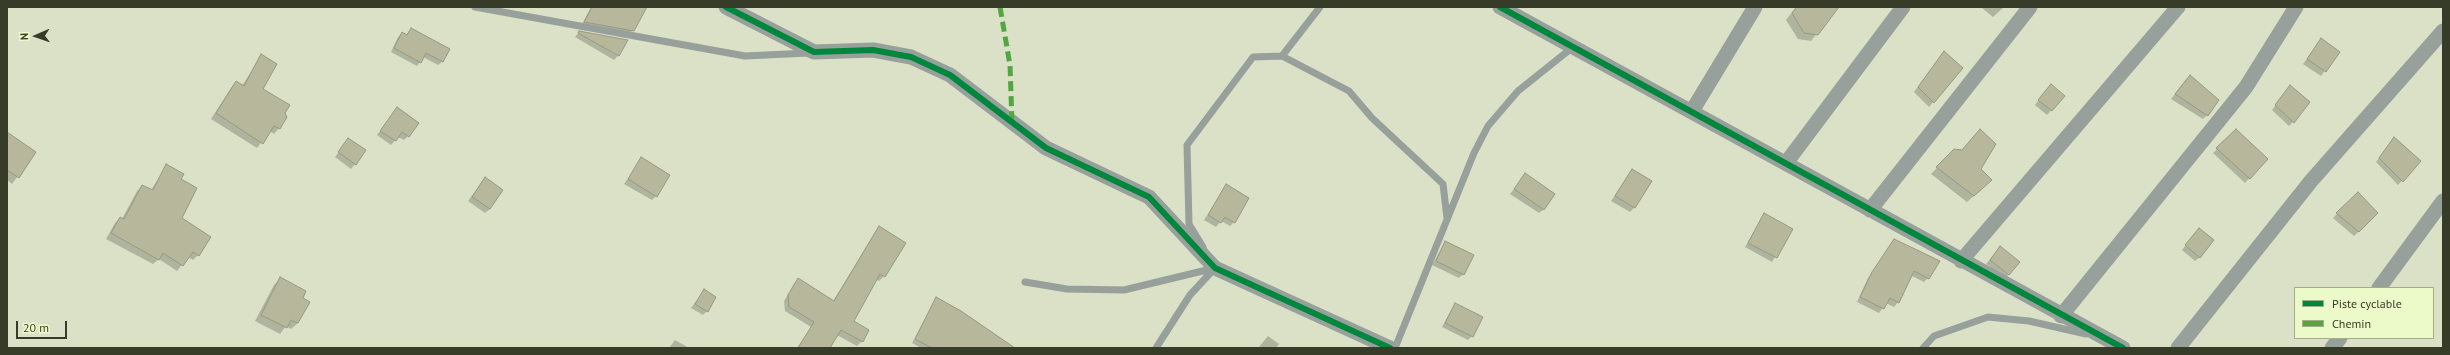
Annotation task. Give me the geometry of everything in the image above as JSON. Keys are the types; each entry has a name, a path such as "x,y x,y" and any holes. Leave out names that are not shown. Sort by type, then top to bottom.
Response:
{"street":[{"path":"726,7 814,52 873,50 904,55 950,75 1046,148 1149,197 1215,268 1390,348"},
{"path":"1500,7 1692,111 2062,316 2104,343 2123,348"},
{"path":"1692,111 1755,7"},
{"path":"1786,163 1903,7"},
{"path":"1870,210 2030,7"},
{"path":"1961,261 2178,7"},
{"path":"2062,316 2246,87 2296,7"},
{"path":"2178,348 2311,181 2443,31"},
{"path":"2380,287 2443,201"},
{"path":"2332,348 2339,339"}],"lane":[{"path":"475,7 745,56 814,52"},
{"path":"1282,56 1320,7"},
{"path":"1395,348 1474,153 1488,126 1518,91 1573,47"},
{"path":"1215,268 1189,224 1186,145 1253,57 1282,56 1349,91 1372,118 1442,184 1447,220"},
{"path":"1025,282 1067,289 1124,290 1215,268"},
{"path":"1156,348 1190,295 1215,268"},
{"path":"1923,348 1934,336 1988,317 2029,321 2104,343"}],"building":[{"path":"592,7 647,7 634,31 584,22"},
{"path":"1797,7 1839,7 1818,35 1804,33 1792,13"},
{"path":"411,28 450,49 443,62 426,53 421,63 394,48 402,32 407,35"},
{"path":"579,31 628,40 619,56 578,33"},
{"path":"2321,38 2340,52 2326,72 2307,59"},
{"path":"1944,51 1963,68 1934,103 1918,87"},
{"path":"261,54 277,64 263,89 290,105 285,113 287,117 280,129 274,126 263,144 216,113 236,81 244,86"},
{"path":"2190,75 2219,100 2208,116 2175,94"},
{"path":"2051,84 2065,96 2052,111 2038,100"},
{"path":"2290,85 2310,102 2294,123 2275,105"},
{"path":"397,107 419,123 409,137 402,132 396,141 380,131"},
{"path":"1980,129 1996,144 1981,169 1992,180 1974,196 1936,167 1954,149 1962,150"},
{"path":"2236,129 2268,159 2250,179 2216,148"},
{"path":"7,132 36,152 19,178 7,170"},
{"path":"2394,137 2421,161 2403,182 2379,158"},
{"path":"348,138 366,150 356,165 338,152"},
{"path":"641,157 670,175 657,197 628,179"},
{"path":"166,164 184,174 181,179 197,188 182,218 211,237 199,256 193,252 183,266 163,253 159,260 111,233 120,217 124,219 142,185 153,190"},
{"path":"1632,169 1652,181 1635,208 1615,196"},
{"path":"1525,173 1555,194 1544,210 1514,189"},
{"path":"485,177 503,190 490,209 472,197"},
{"path":"1226,184 1249,198 1235,223 1225,217 1221,223 1208,215"},
{"path":"2358,192 2378,213 2359,232 2336,213"},
{"path":"1764,213 1793,229 1777,258 1748,243"},
{"path":"879,226 906,243 885,277 880,274 854,321 869,330 863,342 841,330 830,348 798,348 814,322 789,307 788,295 798,278 834,301"},
{"path":"2199,228 2214,240 2200,258 2185,245"},
{"path":"1894,239 1940,261 1929,279 1914,271 1899,303 1890,298 1884,309 1860,297 1872,272"},
{"path":"1445,241 1474,255 1464,275 1436,261"},
{"path":"2000,246 2020,262 2009,275 1990,260"},
{"path":"280,277 306,291 303,298 310,302 298,323 291,320 287,328 261,315"},
{"path":"704,289 716,297 708,312 695,304"},
{"path":"936,297 961,311 1015,348 932,348 915,339"},
{"path":"1455,303 1483,317 1473,337 1445,323"}],"marked path":[{"path":"1000,7 1010,65 1012,123"}],"cycle path":[{"path":"726,7 814,52 873,50 911,57 950,75 1046,148 1149,197 1215,268 1390,348"},
{"path":"1500,7 2123,348"}]}
